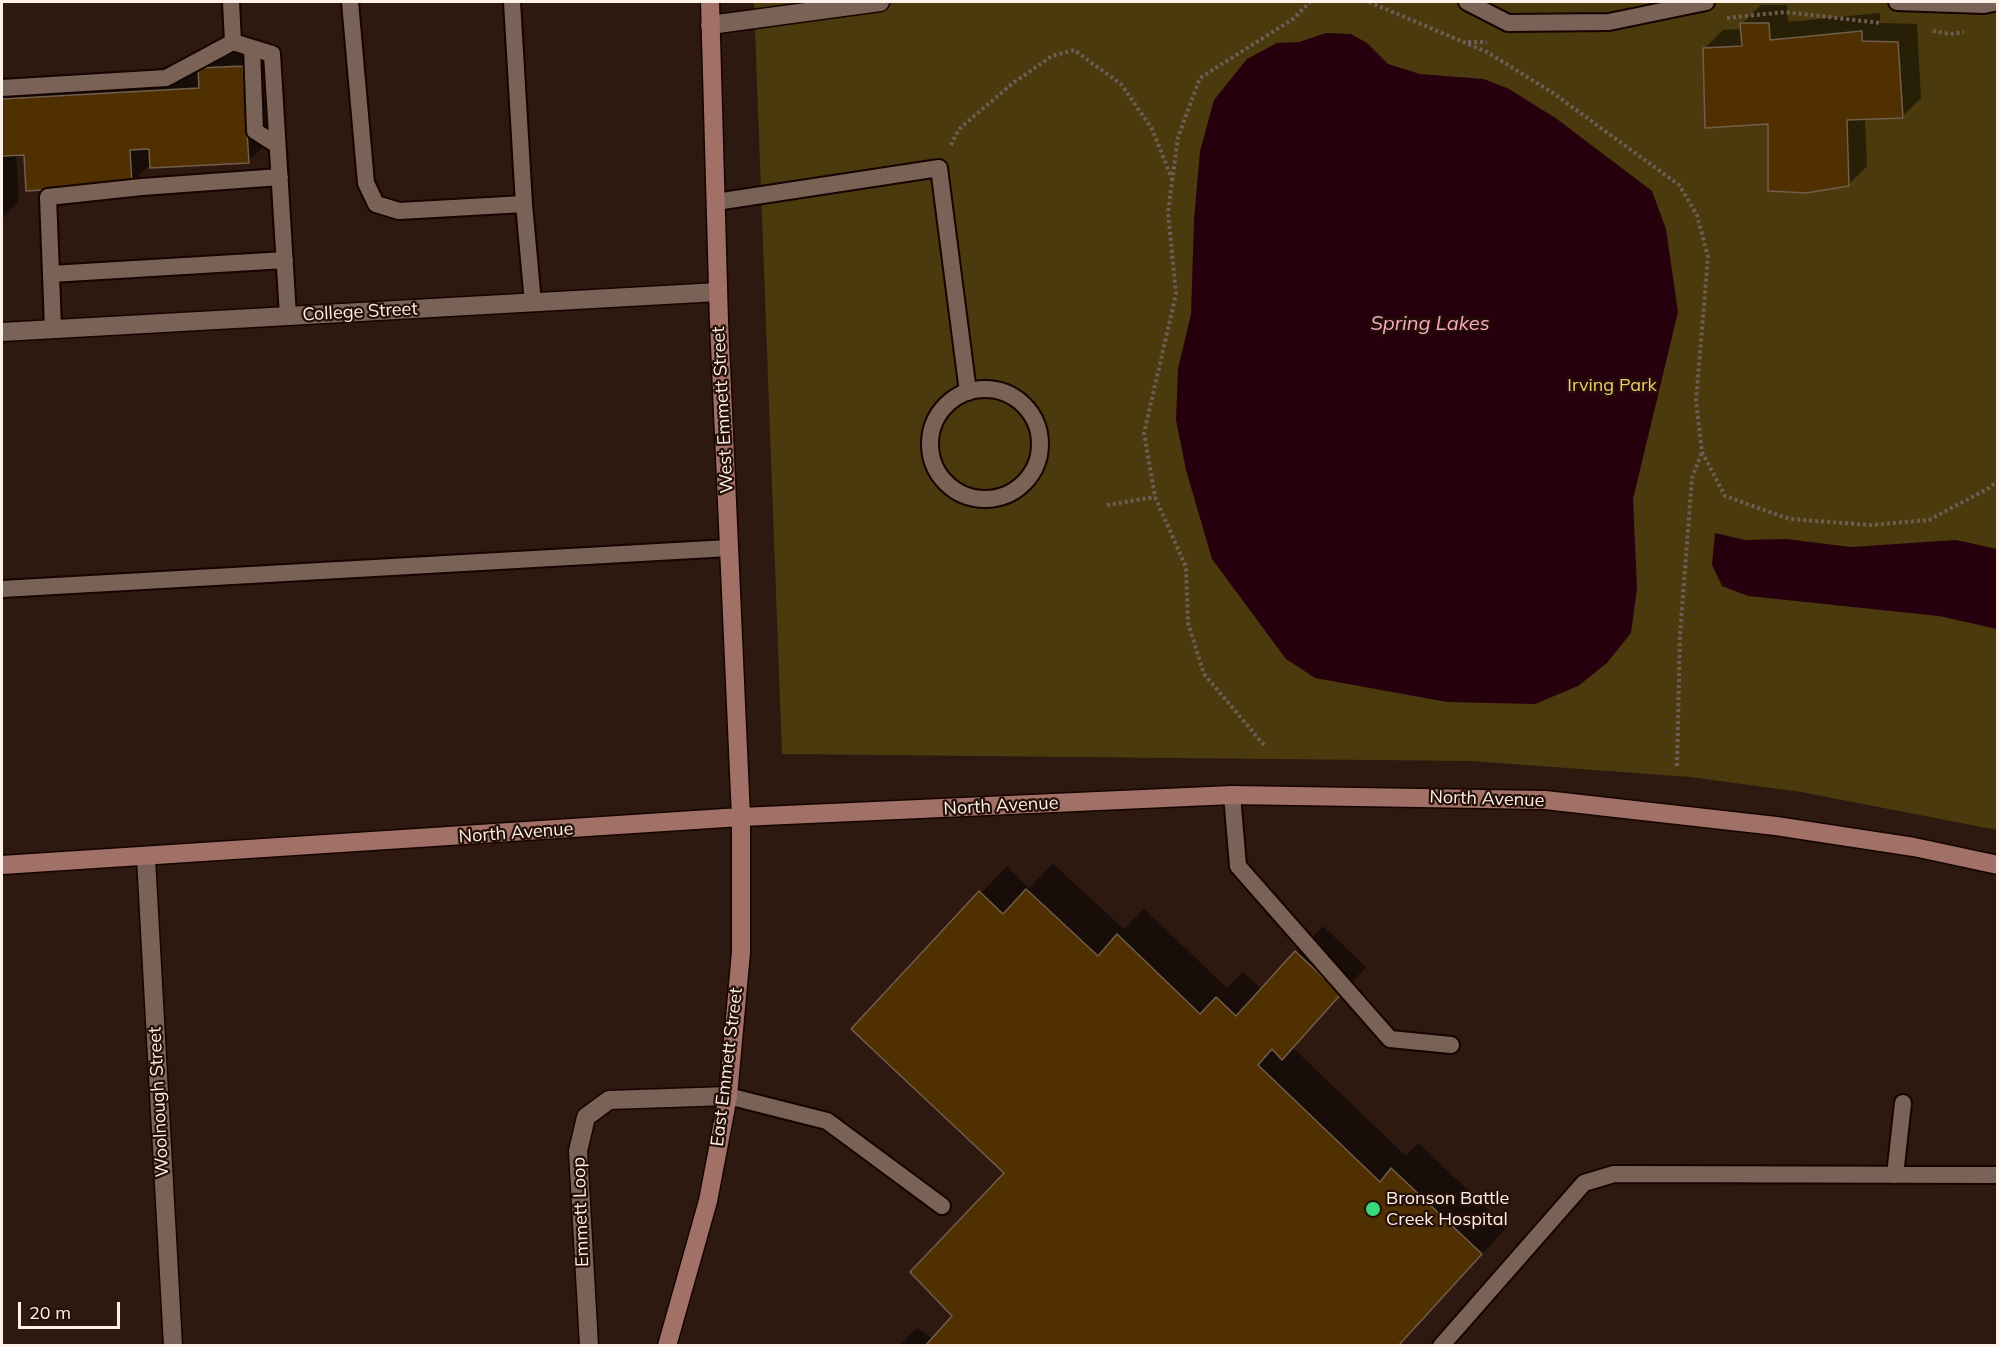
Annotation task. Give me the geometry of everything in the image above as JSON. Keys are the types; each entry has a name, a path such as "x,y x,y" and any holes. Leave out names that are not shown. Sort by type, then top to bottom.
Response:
{"street":[{"name":"West Emmett Street","path":"710,2 718,292 741,818"},
{"path":"711,25 880,2"},
{"name":"College Street","path":"2,332 718,292"},
{"name":"North Avenue","path":"2,865 146,858 741,818 1232,795 1545,800 1776,826 1914,847 1998,865"},
{"name":"East Emmett Street","path":"668,1346 708,1201 728,1096 741,952 741,818"},
{"name":"Woolnough Street","path":"146,858 173,1346"},
{"name":"Emmett Loop","path":"589,1346 578,1150 586,1117 609,1100 728,1096"}],"lane":[{"path":"231,2 233,42"},
{"path":"350,2 366,183 376,204 399,211 524,204"},
{"path":"512,2 524,204 533,303"},
{"path":"1467,2 1508,23 1609,22 1706,2"},
{"path":"1897,2 1984,5 1998,2"},
{"path":"2,88 166,78 233,42 272,54 288,316"},
{"path":"716,202 939,168 968,392"},
{"path":"53,329 48,197 142,187 280,177"},
{"path":"51,274 285,261"},
{"path":"984,388 1002,391 1017,399 1030,412 1038,430 1040,448 1035,467 1024,482 1009,494 991,499 972,498 955,491 941,478 932,461 930,444 936,419 952,399 968,392 984,388"},
{"path":"2,589 729,548"},
{"path":"1232,795 1238,866 1390,1039 1451,1045"},
{"path":"728,1096 827,1121 942,1206"},
{"path":"1895,1175 1903,1103"},
{"path":"1441,1346 1584,1183 1614,1174 1998,1175"}],"path":[{"path":"1264,745 1204,674 1188,623 1186,567 1155,497 1144,433 1176,294 1168,212 1178,136 1200,78 1293,19 1310,2"},
{"path":"1369,2 1487,52 1553,93 1679,184 1697,215 1708,257 1696,401 1702,452 1725,496 1789,519 1871,525 1929,520 1998,480"},
{"path":"1718,19 1785,12 1889,24"},
{"path":"1930,31 1950,34 1974,31"},
{"path":"1465,43 1498,41"},
{"path":"939,168 959,129 1013,83 1052,56 1074,50 1121,84 1152,129 1172,180"},
{"path":"1677,766 1680,635 1692,478 1702,452"},
{"path":"1107,506 1155,497"}],"green space":[{"name":"Irving Park","path":"754,2 1997,2 1997,830 1801,792 1690,777 1471,761 782,754"}],"water":[{"name":"Spring Lakes","path":"1326,33 1351,34 1367,43 1388,64 1420,74 1484,79 1509,89 1557,119 1652,191 1666,229 1678,312 1633,499 1637,588 1631,633 1607,663 1578,686 1535,704 1447,702 1315,678 1286,659 1212,559 1186,470 1176,420 1178,369 1191,314 1194,220 1200,151 1214,100 1247,59 1277,43 1299,42"},
{"path":"1715,533 1745,540 1786,539 1851,547 1956,540 1997,549 1997,629 1939,616 1748,596 1722,586 1712,565"}],"building":[{"path":"1740,23 1769,23 1770,40 1862,31 1862,41 1898,42 1903,118 1847,120 1849,186 1806,193 1768,191 1768,124 1705,128 1703,48 1742,46"},
{"path":"243,66 249,163 150,168 149,149 130,150 132,185 26,191 24,155 2,156 2,99 199,88 198,68"},
{"name":"Bronson Battle Creek Hospital","path":"1026,889 1098,956 1117,934 1200,1014 1216,997 1236,1016 1295,951 1341,994 1282,1060 1272,1049 1258,1065 1380,1182 1391,1168 1482,1254 1398,1346 925,1346 952,1316 910,1272 1004,1173 851,1029 979,891 1003,914"}],"place":[{"name":"Bronson Battle Creek Hospital","path":"1373,1209"}]}
